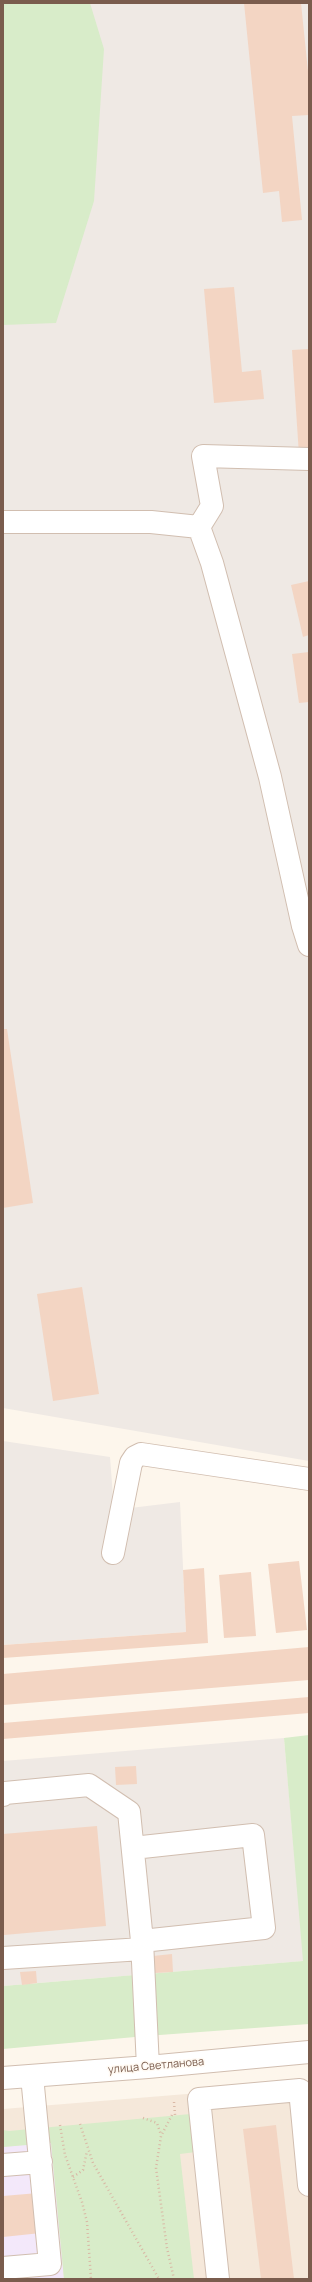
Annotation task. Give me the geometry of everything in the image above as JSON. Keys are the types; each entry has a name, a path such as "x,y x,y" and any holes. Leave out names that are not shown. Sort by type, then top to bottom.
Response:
{"street":[{"path":"199,527 212,506 203,456 309,458"},
{"path":"3,522 150,522 199,527"},
{"path":"199,527 212,563 270,777 303,926 309,944"},
{"path":"113,1553 131,1463 135,1457 140,1454 309,1479"},
{"path":"3,1795 6,1793 89,1785 129,1812 142,1945 148,2067"},
{"path":"3,1958 142,1945 264,1928 253,1835 133,1848"},
{"name":"улица Светланова","path":"3,2078 148,2067 309,2052"},
{"path":"3,2268 50,2264 42,2162 32,2076"},
{"path":"218,2279 199,2099 300,2090 306,2121 309,2185"},
{"path":"3,2165 42,2162"}],"path":[{"path":"174,2102 174,2115 161,2136 156,2168 167,2248 174,2279"},
{"path":"142,2118 157,2123 161,2136"},
{"path":"80,2124 87,2150 100,2178 159,2279"},
{"path":"60,2125 65,2155 87,2222 91,2279"},
{"path":"73,2177 83,2170 87,2150"}],"shaded area":[{"path":"3,3 309,3 309,1461 3,1408"},
{"path":"3,1441 110,1457 114,1510 180,1502 186,1632 3,1645"},
{"path":"284,1738 304,1961 3,1986 3,1761"},
{"path":"309,2084 309,2279 3,2279 3,2109"},
{"path":"51,2142 64,2279 3,2279 3,2147"}],"green space":[{"path":"3,3 90,3 104,49 94,201 56,323 3,325"},
{"path":"309,1735 309,2024 146,2036 3,2049 3,1986 303,1961 284,1738"},
{"path":"201,2113 204,2151 180,2154 194,2279 64,2279 51,2143 3,2147 3,2130 9,2131"}],"building":[{"path":"244,3 301,3 309,81 309,115 292,116 302,220 282,222 279,191 263,193"},
{"path":"234,287 242,372 261,370 264,399 214,403 204,289"},
{"path":"309,349 309,455 299,455 292,350"},
{"path":"309,581 309,635 303,637 291,585"},
{"path":"309,652 309,702 299,703 292,654"},
{"path":"3,1029 7,1029 33,1203 3,1208"},
{"path":"82,1287 99,1394 53,1401 37,1294"},
{"path":"299,1561 307,1630 276,1633 268,1564"},
{"path":"204,1568 208,1643 3,1658 3,1645 186,1632 183,1570"},
{"path":"251,1572 256,1636 224,1638 219,1575"},
{"path":"309,1647 309,1680 3,1705 3,1674"},
{"path":"309,1697 309,1713 3,1739 3,1723"},
{"path":"136,1766 137,1784 116,1785 115,1767"},
{"path":"97,1826 106,1926 4,1935 3,1834"},
{"path":"172,1954 173,1972 154,1973 153,1956"},
{"path":"36,1971 37,1983 22,1985 20,1972"},
{"path":"276,2125 294,2279 261,2279 243,2129"},
{"path":"38,2193 41,2233 3,2237 3,2196"}]}
